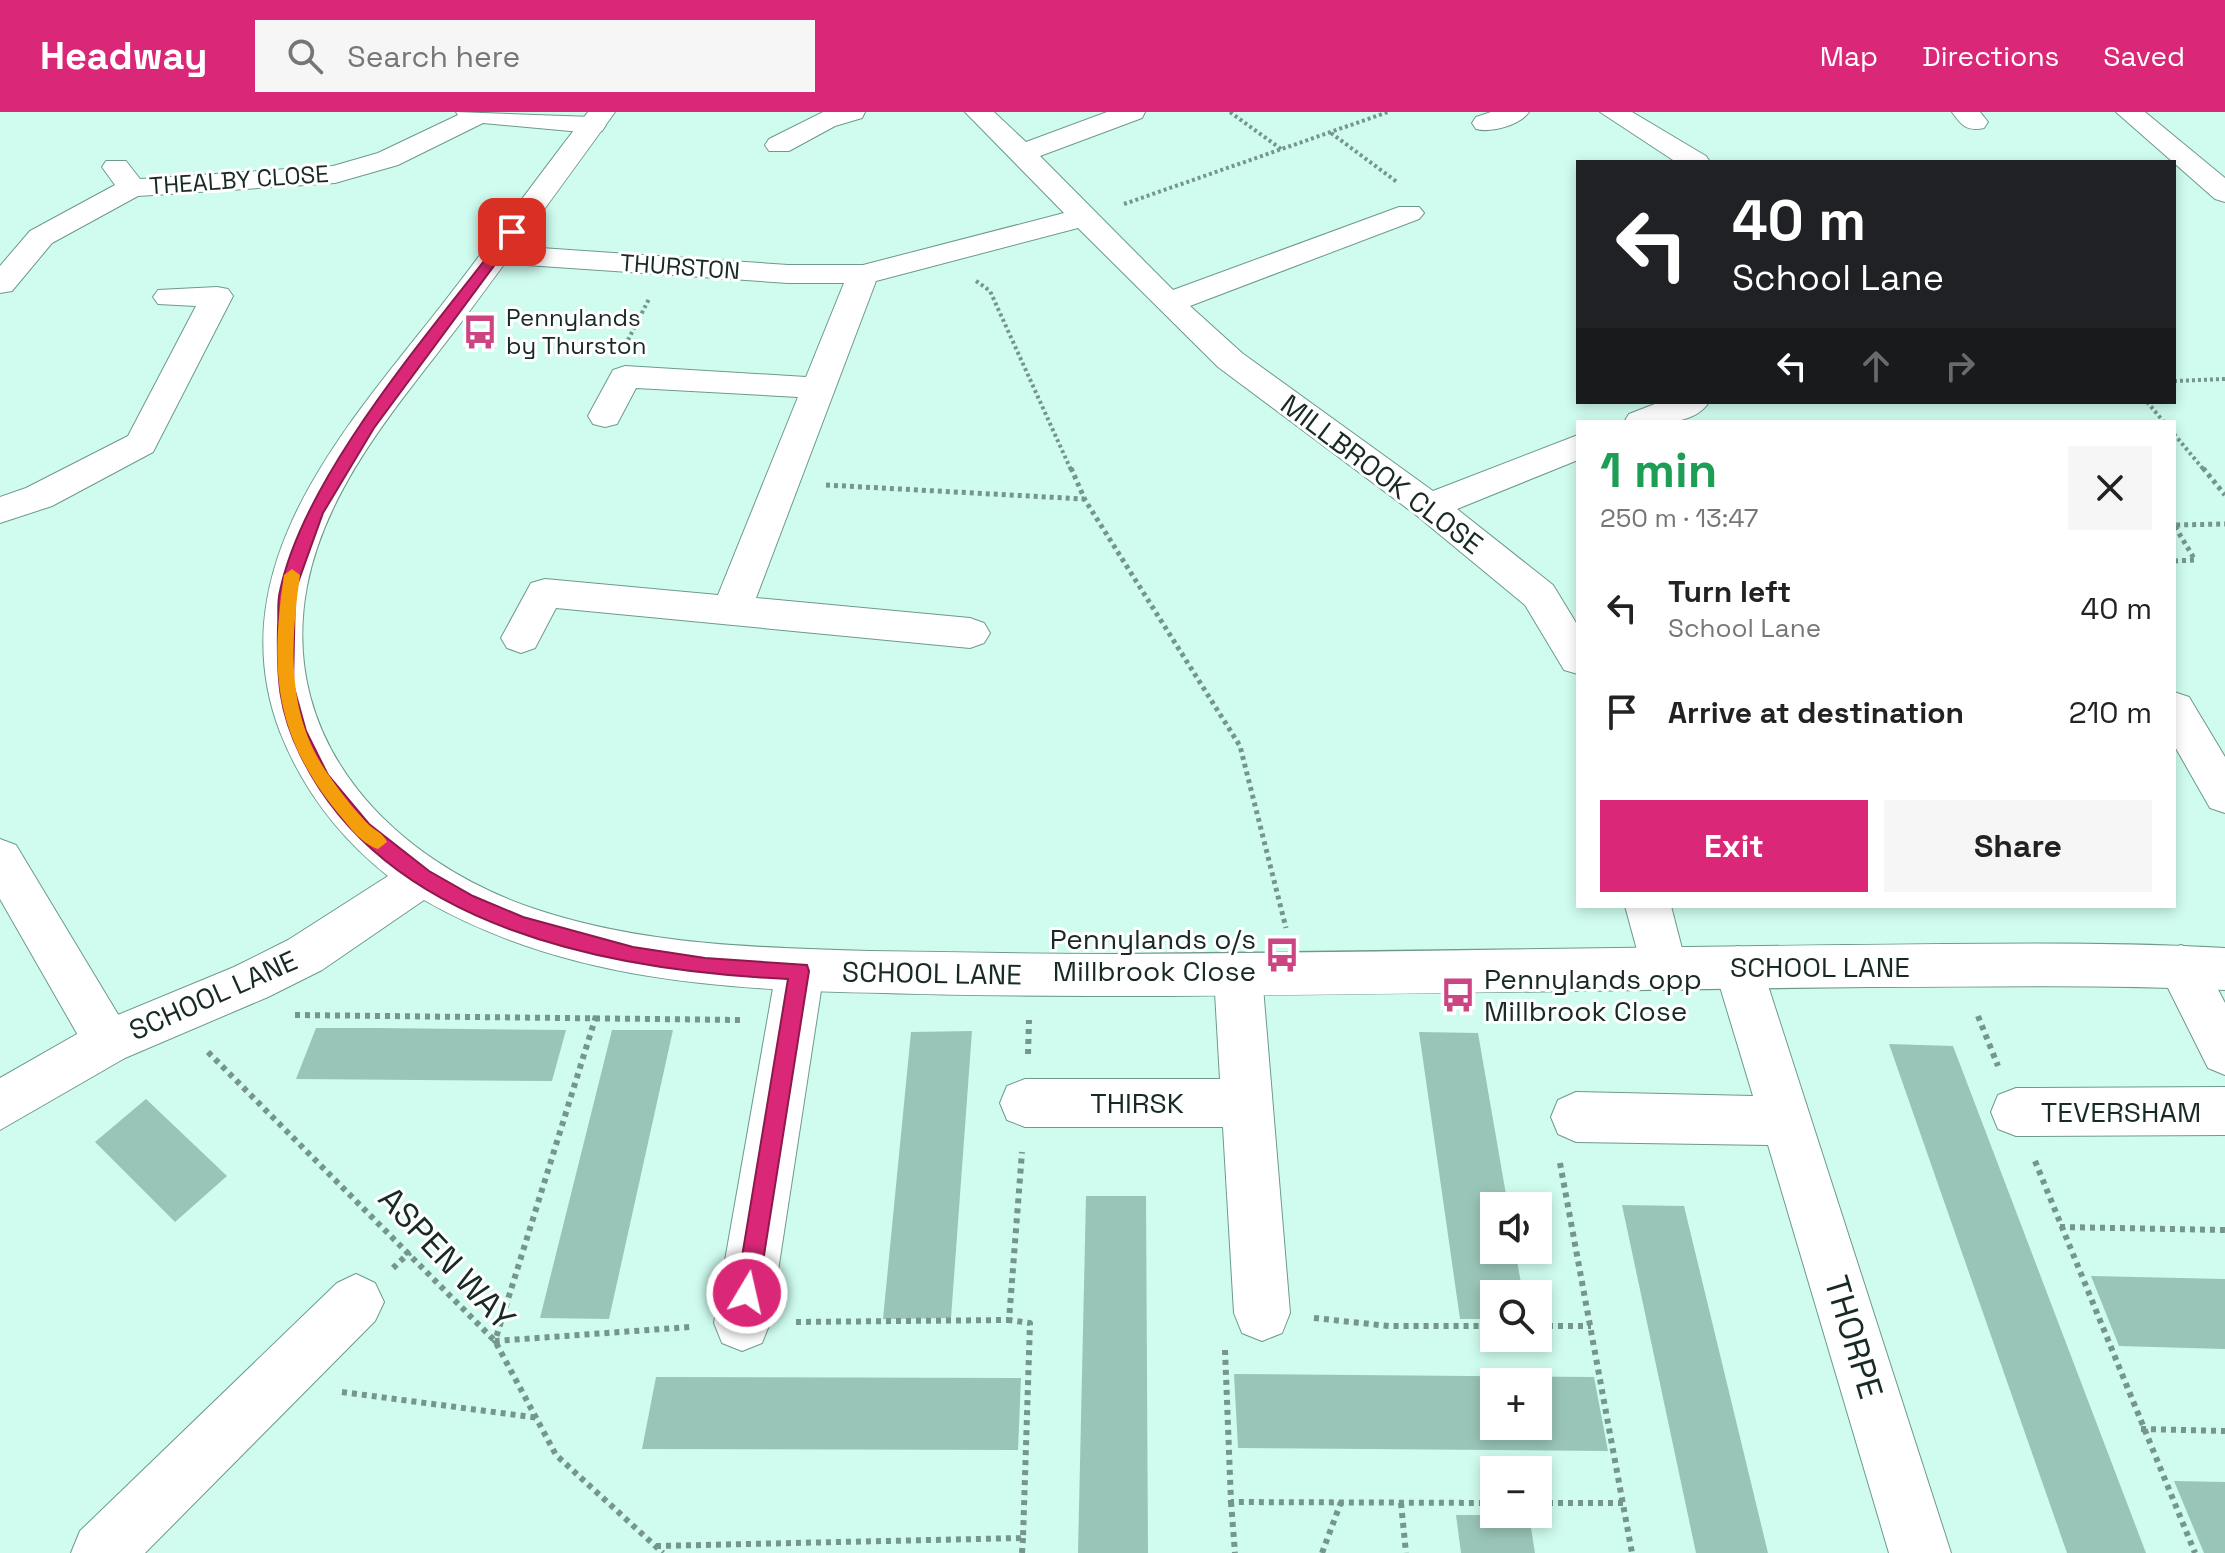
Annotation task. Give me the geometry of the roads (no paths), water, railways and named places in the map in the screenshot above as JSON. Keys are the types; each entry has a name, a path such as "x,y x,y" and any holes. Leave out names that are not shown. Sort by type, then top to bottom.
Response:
{"street":[{"path":"779,145 825,120 852,112"},
{"name":"MILLBROOK CLOSE","path":"978,112 1168,303 1230,360 1429,506 1539,595 1576,656"},
{"path":"1022,153 1132,112"},
{"path":"1486,123 1516,112"},
{"path":"1613,112 1693,160"},
{"path":"2129,112 2219,182"},
{"path":"474,114 597,118"},
{"name":"THEALBY CLOSE","path":"1,284 41,237 124,177 335,174 388,159 474,114"},
{"name":"SCHOOL LANE","path":"597,118 368,425 336,475 298,554 287,591 285,684 297,731 322,780 362,830 423,877 493,913 573,941 633,956 705,967 1032,975 1738,967 2203,967"},
{"path":"1168,303 1409,213"},
{"name":"THURSTON","path":"497,254 788,274 863,274 943,257 1085,217"},
{"path":"731,612 863,274"},
{"path":"0,510 39,497 141,444 217,296 169,297"},
{"path":"605,416 625,377 819,388"},
{"path":"1646,420 1687,404"},
{"path":"1429,506 1576,448"},
{"path":"521,638 545,593 970,633"},
{"path":"2176,711 2225,795"},
{"path":"0,858 108,1042"},
{"name":"SCHOOL LANE","path":"0,1106 108,1042 251,982 305,955 423,877"},
{"path":"1648,908 1663,968"},
{"name":"THORPE","path":"1738,967 1920,1553"},
{"path":"2203,967 2225,1052"},
{"path":"742,1323 800,971"},
{"path":"1238,975 1262,1313"},
{"name":"THIRSK","path":"1025,1103 1249,1103"},
{"name":"TEVERSHAM","path":"2016,1112 2225,1111"},
{"path":"1576,1117 1787,1121"},
{"path":"102,1553 356,1302"}],"place":[{"name":"Pennylands by Thurston","path":"480,332"},
{"name":"Pennylands o/s Millbrook Close","path":"1282,955"},
{"name":"Pennylands opp Millbrook Close","path":"1458,995"}]}
